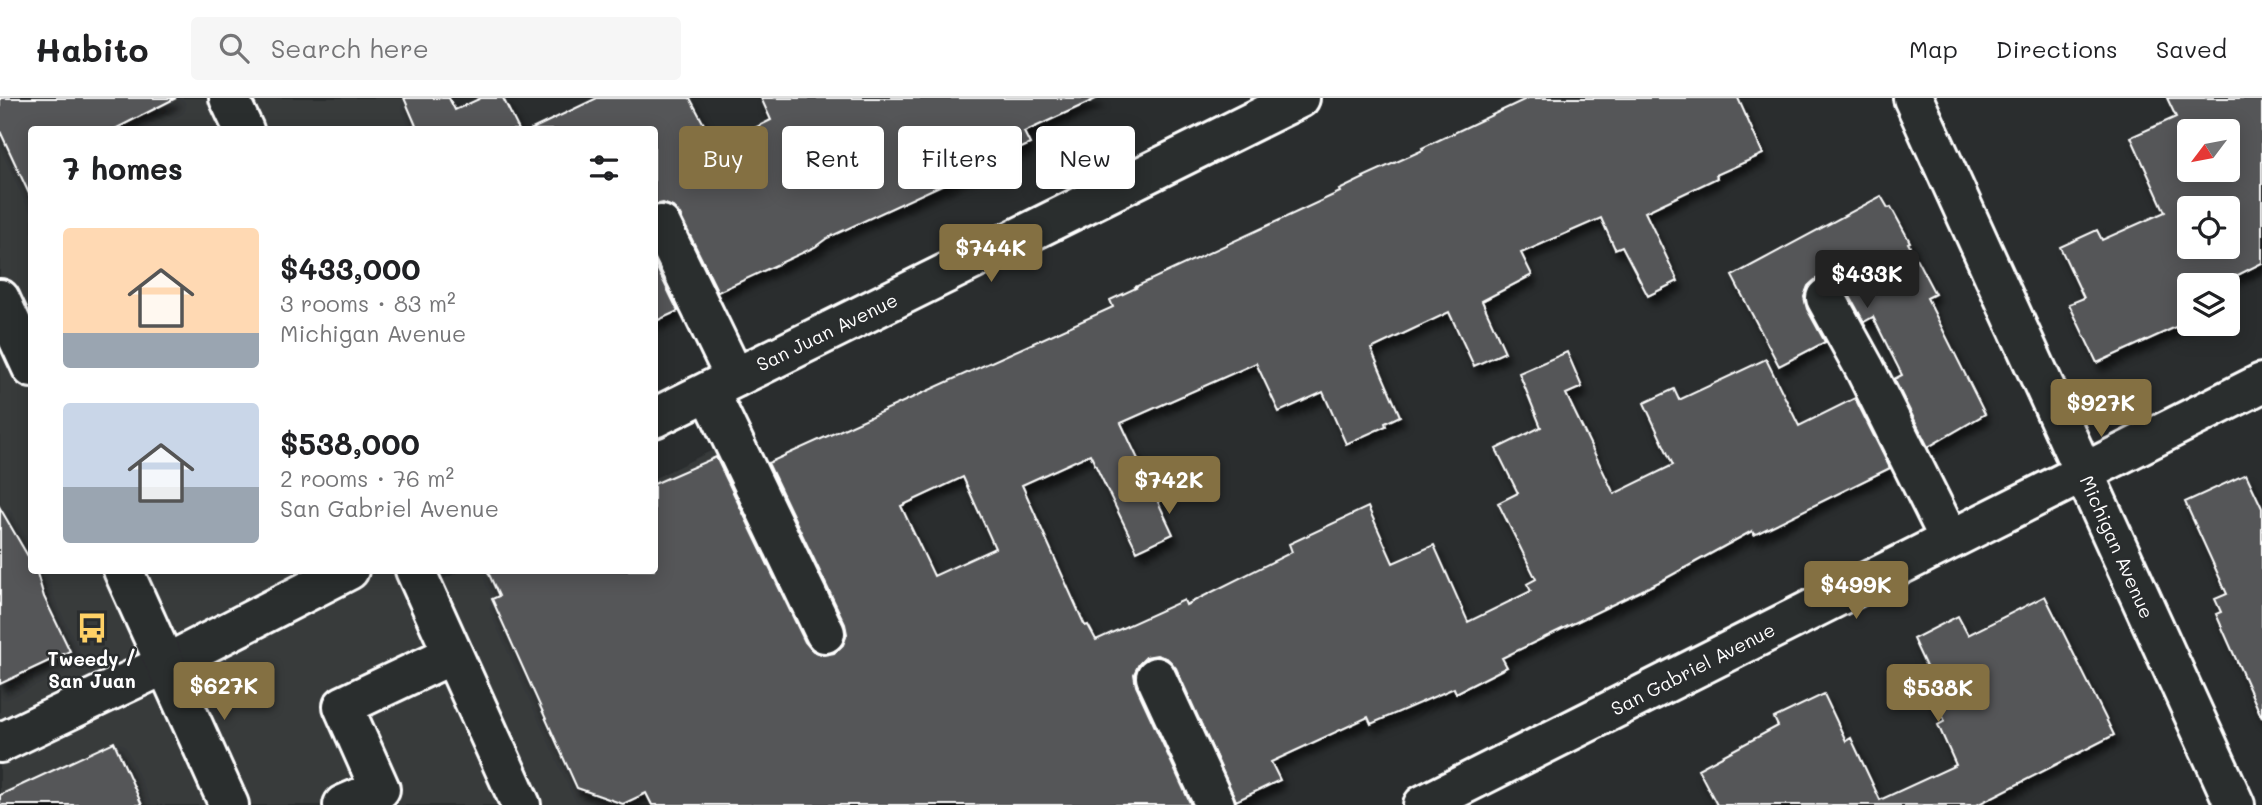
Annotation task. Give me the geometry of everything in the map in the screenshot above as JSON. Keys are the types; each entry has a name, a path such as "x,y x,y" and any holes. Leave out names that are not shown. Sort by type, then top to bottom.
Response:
{"street":[{"path":"229,98 242,126"},
{"name":"San Juan Avenue","path":"658,416 1300,98"},
{"name":"Michigan Avenue","path":"1913,98 2235,805"},
{"path":"661,225 722,384 825,633"},
{"path":"1826,298 1866,369 1950,540"},
{"path":"0,299 28,359"},
{"name":"San Gabriel Avenue","path":"1423,805 2262,383"},
{"path":"125,574 229,805"},
{"path":"0,743 166,664 341,574"},
{"path":"417,574 521,805"},
{"path":"343,805 380,789 343,706 453,654"},
{"path":"1156,677 1215,805"}],"shaded area":[{"path":"0,98 402,98 416,126 28,126 28,574 435,574 439,581 454,574 658,574 658,477 719,447 838,709 935,805 0,805"}],"building":[{"path":"0,98 176,98 121,126 28,126 28,191 0,131"},
{"path":"404,98 449,98 455,110 481,98 503,98 517,126 416,126"},
{"path":"597,98 690,98 705,126 679,126 679,189 768,189 768,126 759,126 771,120 761,98 1098,98 1024,132 1030,144 1022,148 1022,126 898,126 898,189 933,189 718,292 680,215 673,207 658,204 658,126 538,126"},
{"path":"1528,98 1738,98 1763,154 1645,212 1678,281 1648,296 1622,246 1615,249 1601,218 1521,253 1532,275 1482,301 1505,352 1474,366 1449,312 1371,349 1400,416 1385,423 1386,426 1346,444 1323,392 1279,412 1256,363 1121,423 1173,534 1137,551 1090,454 1022,485 1085,626 1088,625 1096,640 1184,600 1186,605 1292,552 1289,544 1368,507 1393,563 1434,545 1468,622 1531,591 1527,584 1536,579 1498,503 1518,493 1496,449 1541,427 1519,373 1567,352 1582,387 1566,394 1614,494 1673,465 1644,403 1674,389 1679,400 1766,359 1799,426 1855,398 1890,468 1754,535 1752,531 1661,581 1502,658 1507,667 1456,693 1454,688 1371,724 1368,717 1271,762 1280,780 1236,801 1176,668 1168,659 1157,655 1146,657 1139,664 1134,674 1136,686 1191,805 652,805 646,793 623,804 577,788 492,599 499,596 489,574 658,574 658,482 716,457 805,642 813,651 824,655 834,653 843,645 847,634 845,624 768,463 1113,307 1110,300 1135,287 1340,192 1339,190 1363,177 1423,150 1422,148","holes":["963,477 995,548 934,576 901,506"]},
{"path":"2167,98 2262,98 2262,263 2240,274 2177,273 2177,326 2097,363 2069,304 2084,298 2060,247 2097,230 2102,240 2165,212 2131,137 2176,117"},
{"path":"1881,196 1888,208 1891,207 1935,294 1927,298 1985,414 1928,447 1894,379 1902,375 1873,317 1864,322 1845,287 1838,280 1827,276 1816,279 1808,286 1804,297 1807,309 1825,342 1779,366 1732,276"},
{"path":"658,270 678,311 658,320"},
{"path":"2246,474 2262,508 2262,718 2216,614 2221,612 2215,599 2227,594 2185,502"},
{"path":"0,508 28,556 28,574 37,574 44,597 70,651 0,684"},
{"path":"2045,596 2114,735 1977,805 1717,805 1698,769 1778,726 1774,718 1824,694 1846,741 1851,738 1880,800 1956,765 1938,725 1945,721 1925,680 1931,677 1913,639 1958,616 1968,635"},
{"path":"114,742 142,805 0,805 0,795"}],"place":[{"name":"Tweedy / San Juan","path":"92,628"}]}
